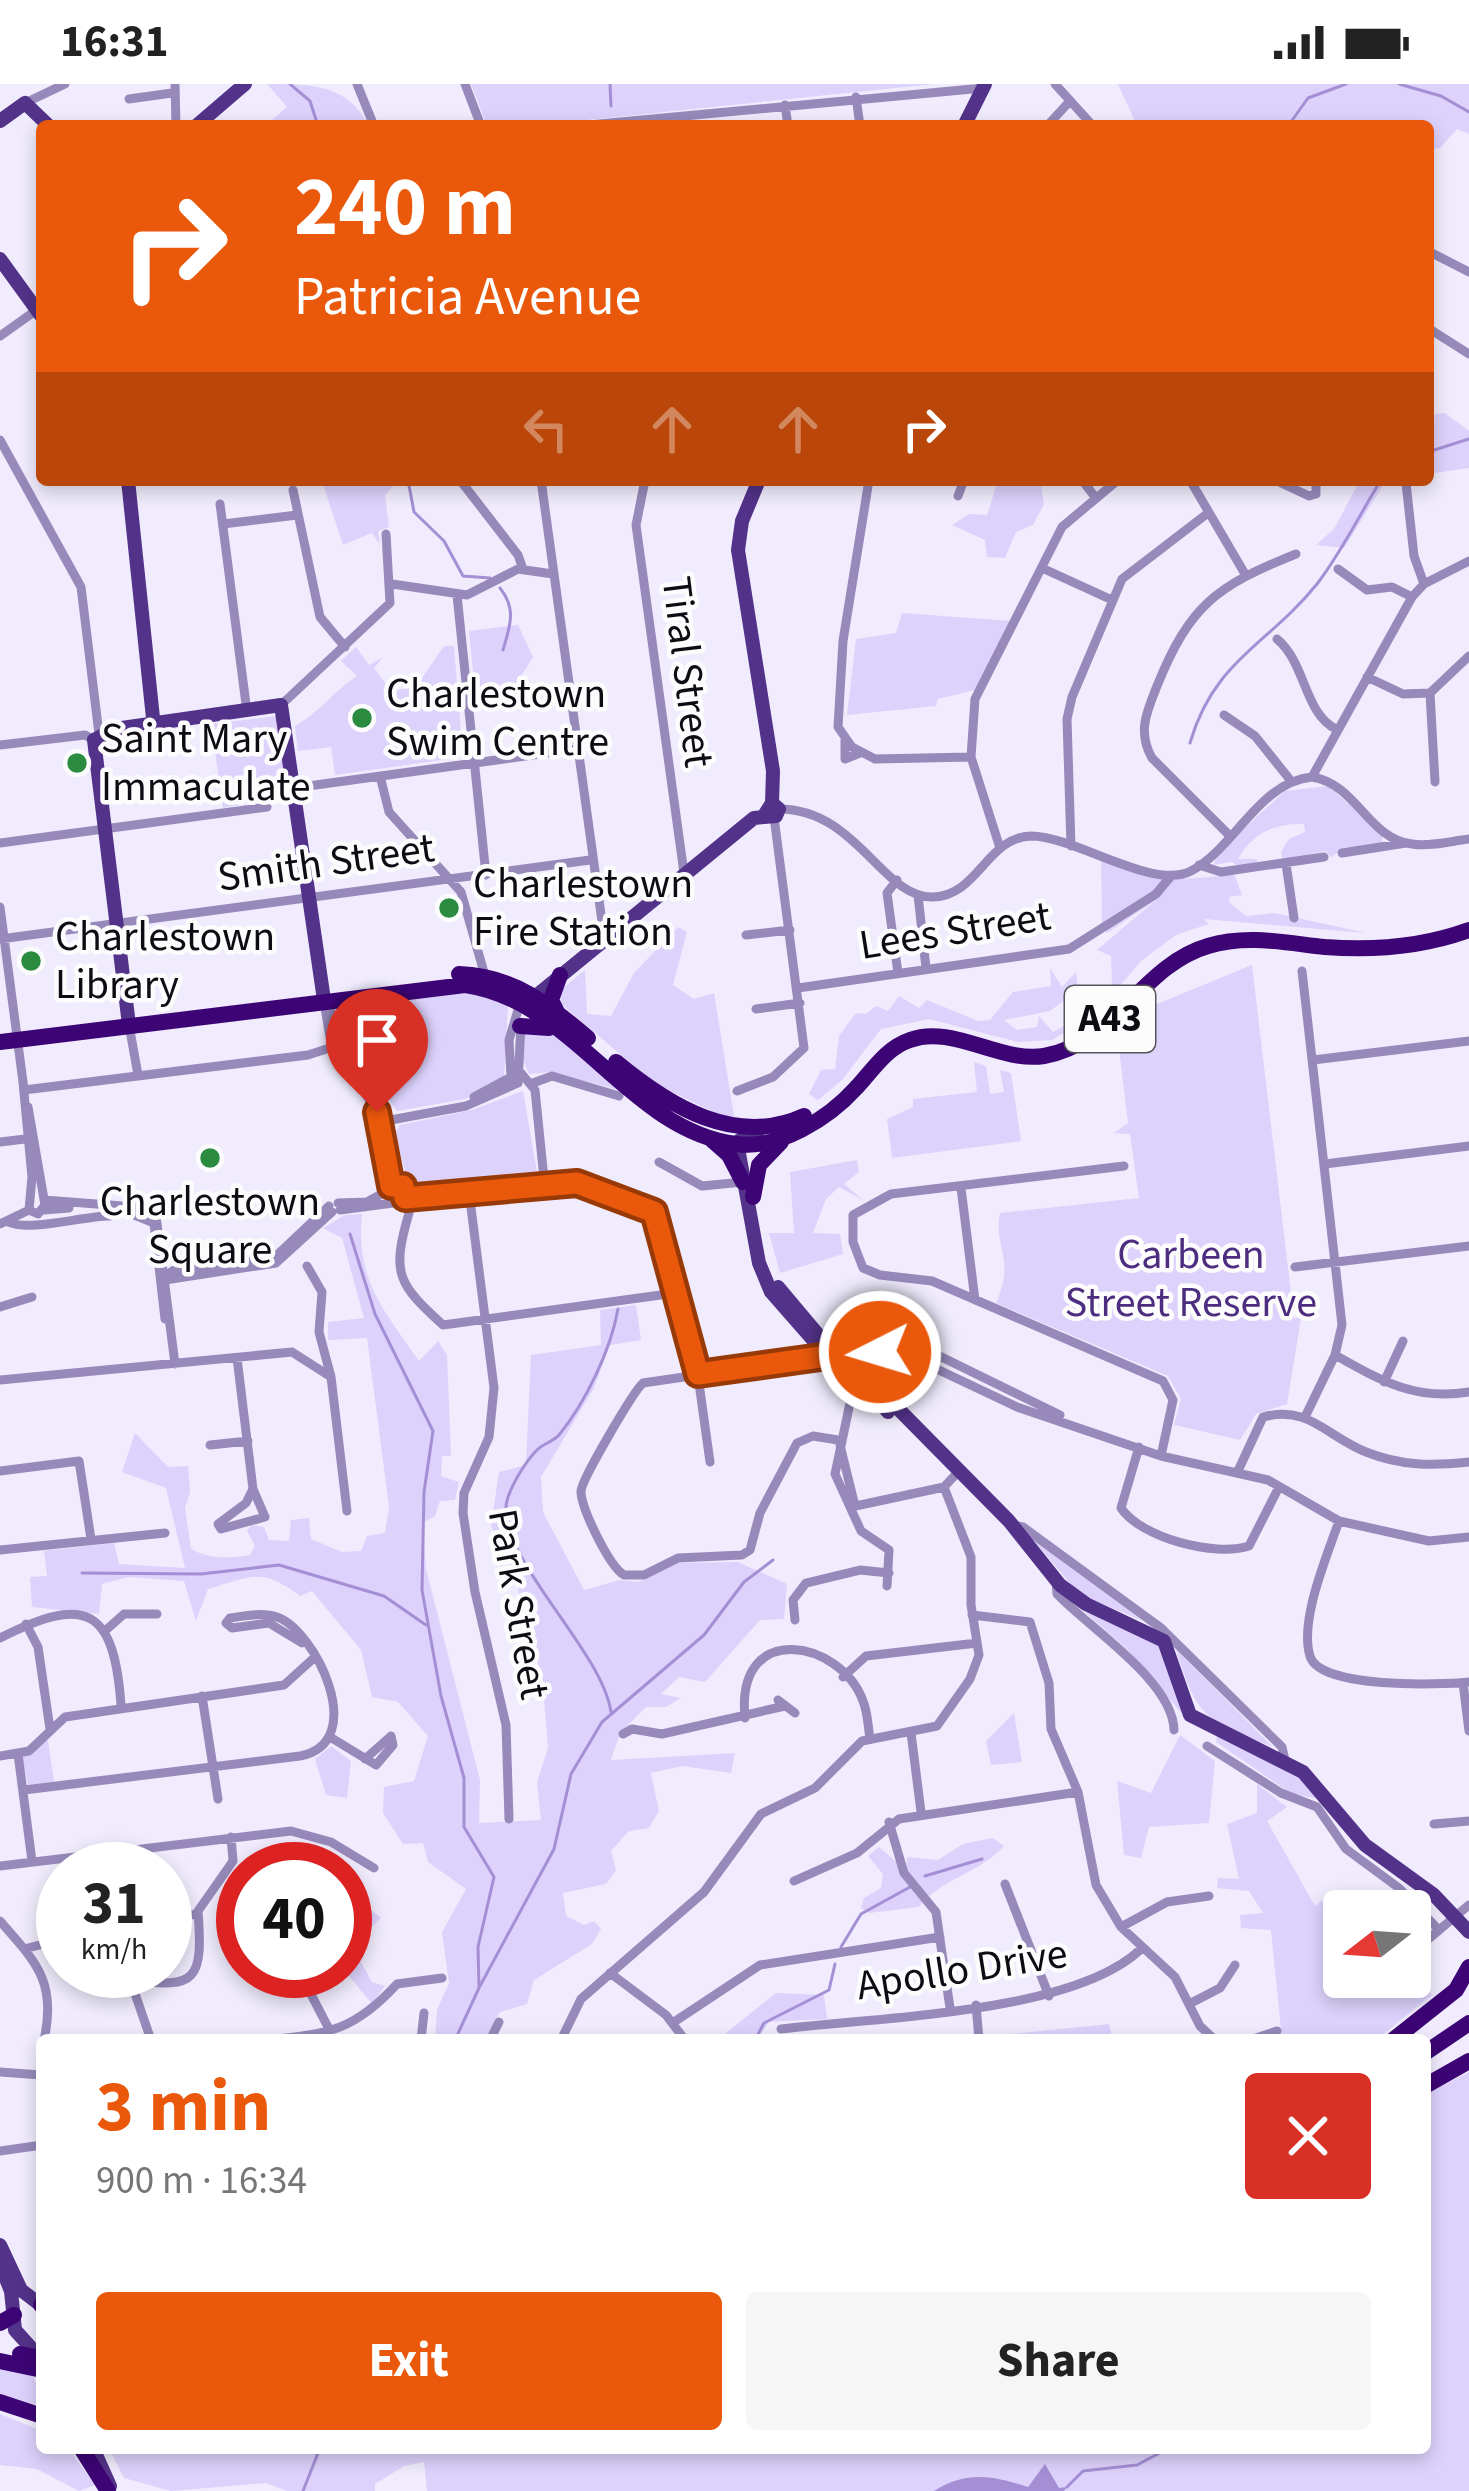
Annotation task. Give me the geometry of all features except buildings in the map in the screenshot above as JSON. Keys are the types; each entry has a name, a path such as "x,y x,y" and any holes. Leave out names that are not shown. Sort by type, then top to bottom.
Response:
{"highway":[{"name":"A43","path":"8,1038 444,974 485,976 557,1012 624,1069 688,1109 733,1128 759,1130 814,1112 884,1043 912,1029 953,1031 1020,1048 1066,1040 1102,1015 1171,950 1208,934 1250,928 1384,939 1469,920"},
{"name":"A43","path":"322,995 453,984 527,999 649,1102 707,1136 740,1143 786,1137 841,1102 881,1059 906,1042 928,1036 1005,1055 1057,1053 1100,1029 1163,969 1204,947 1248,939 1388,948 1469,930"},
{"path":"557,1012 551,999 564,969"},
{"path":"520,1026 535,1023 566,1035"},
{"path":"707,1136 729,1155 748,1190"},
{"path":"748,1190 760,1161 786,1137"},
{"path":"1401,2034 1456,1990 1469,1967"},
{"path":"1431,2038 1469,2012"},
{"path":"1431,2049 1469,2023"},
{"path":"1431,2083 1467,2063"},
{"path":"0,2351 12,2360"},
{"path":"85,2454 113,2491"}],"main road":[{"path":"203,120 245,84"},
{"path":"967,120 984,86"},
{"path":"0,121 25,104 42,120"},
{"path":"0,259 36,308"},
{"path":"129,486 153,721"},
{"path":"527,999 684,873 772,811 768,733 738,550 742,521 757,486"},
{"path":"129,1022 102,829 97,737 153,721 281,705 322,995"},
{"path":"688,1109 696,1119 740,1143"},
{"path":"740,1143 759,1130"},
{"path":"740,1143 766,1283 809,1336 866,1376 952,1478"},
{"path":"748,1190 775,1282 952,1478 1017,1532 1056,1580 1086,1604 1159,1631 1190,1714 1211,1729 1285,1760 1316,1784 1365,1845 1460,1922 1469,1948"},
{"path":"806,1360 812,1347 809,1336"},
{"path":"866,1376 868,1361 880,1352"},
{"path":"0,2245 21,2290 36,2301"},
{"path":"0,2264 7,2319 36,2353"},
{"path":"7,2319 27,2305 36,2306"},
{"path":"100,2454 113,2491"}],"street":[{"path":"25,104 46,87 65,84"},
{"path":"358,84 372,120"},
{"path":"465,84 479,120"},
{"path":"637,120 984,86"},
{"path":"1060,86 1087,120"},
{"path":"129,99 173,89 176,120"},
{"path":"856,97 859,120"},
{"path":"1053,120 1070,101"},
{"path":"785,105 790,120"},
{"path":"1434,254 1469,272"},
{"path":"0,336 36,315"},
{"path":"1434,332 1469,354"},
{"path":"0,440 81,586 97,737 0,745"},
{"path":"465,486 518,554 523,569"},
{"path":"543,486 590,860 604,936"},
{"name":"Tiral Street","path":"644,486 635,525 684,873"},
{"path":"868,486 843,640 836,718 845,740 860,753 882,759 971,757"},
{"path":"958,496 962,486"},
{"path":"1087,486 1095,497"},
{"path":"1000,848 971,757 975,699 1062,527 1110,486"},
{"path":"1193,486 1245,574"},
{"path":"1289,486 1312,496 1313,486"},
{"path":"1406,486 1414,556 1424,584"},
{"path":"293,490 320,617 345,646"},
{"path":"220,504 248,712"},
{"path":"1071,846 1069,708 1112,600 1129,571 1208,513"},
{"path":"223,524 297,515"},
{"path":"281,705 384,611 392,584 386,534"},
{"path":"1229,836 1151,758 1144,723 1180,630 1245,574 1296,554"},
{"path":"1312,777 1412,597 1424,584 1469,561"},
{"path":"1042,568 1112,600"},
{"path":"392,584 457,595 482,590 523,569 553,574"},
{"path":"1338,569 1367,590 1392,586 1412,597"},
{"path":"457,595 486,875"},
{"path":"1277,639 1294,653 1321,718 1336,729"},
{"path":"1367,677 1403,694 1430,693 1469,656"},
{"path":"1430,693 1435,782"},
{"path":"1224,715 1255,736 1291,781"},
{"path":"294,788 576,748"},
{"path":"380,776 389,812 454,879 485,976"},
{"path":"1324,856 1221,872 1199,865 1291,781 1312,777 1347,791 1382,831 1406,843"},
{"path":"0,843 267,807"},
{"path":"737,1091 773,1077 804,1048 772,811 832,820 918,895 934,897 961,889 1000,848 1017,838 1035,836 1171,876"},
{"path":"1342,853 1469,839"},
{"name":"Smith Street","path":"2,939 590,860"},
{"path":"1286,864 1294,918"},
{"name":"Lees Street","path":"798,988 1069,949 1156,895 1171,876 1199,865"},
{"path":"897,880 887,893 898,973"},
{"path":"918,895 926,968"},
{"path":"0,907 8,1038 24,1090 38,1203"},
{"path":"746,935 790,930"},
{"path":"1302,970 1342,1325 1335,1355 1306,1415"},
{"path":"322,995 340,1046 373,1086 398,1190 393,1203 335,1208"},
{"path":"527,999 520,1026 519,1078 538,1112"},
{"path":"441,1109 511,1077 508,1040 527,999"},
{"path":"756,1009 800,1003"},
{"path":"129,1022 139,1076"},
{"path":"1313,1060 1469,1041"},
{"path":"24,1090 308,1055 340,1046"},
{"path":"384,1120 470,1105 519,1078 533,1083 548,1076 619,1096"},
{"path":"533,1083 548,1182"},
{"path":"0,1142 29,1142"},
{"path":"1325,1164 1469,1146"},
{"path":"659,1162 702,1186 748,1190"},
{"path":"1124,1166 891,1194 853,1214 853,1242 863,1268 880,1276 932,1280 1163,1381 1173,1400 1161,1456"},
{"path":"165,1278 275,1263 335,1208 398,1190 469,1194 548,1182 577,1183 654,1212 698,1374 710,1462"},
{"path":"961,1188 975,1300"},
{"name":"Park Street","path":"469,1194 494,1388 489,1437 464,1493 464,1514 475,1592 506,1725 509,1819"},
{"path":"38,1203 144,1214 154,1222 165,1278"},
{"path":"4,1223 38,1203 150,1211 161,1226 175,1364"},
{"path":"4,1223 26,1227 73,1216 110,1216 114,1210"},
{"path":"410,1213 399,1249 405,1290 442,1325 675,1293"},
{"path":"1295,1268 1469,1246"},
{"path":"307,1266 322,1292 319,1332 331,1377 347,1511"},
{"path":"0,1307 32,1297"},
{"path":"1384,1382 1403,1341"},
{"path":"838,1440 813,1436 797,1443 787,1471 761,1510 747,1553 676,1558 641,1576 620,1573 584,1502 584,1482 640,1385 698,1374 913,1343 1082,1426"},
{"path":"0,1380 292,1352 331,1377"},
{"path":"838,1354 905,1354 1017,1407 1161,1456 1279,1487 1339,1521 1429,1541 1469,1537"},
{"path":"1335,1355 1384,1382 1426,1397 1469,1392"},
{"path":"237,1358 253,1490 264,1519 219,1527 218,1522 246,1503 253,1490"},
{"path":"850,1403 838,1440 835,1474 863,1533 890,1550 887,1586"},
{"path":"1238,1473 1263,1418 1285,1411 1306,1415 1361,1450 1399,1463 1469,1462"},
{"path":"210,1445 248,1441"},
{"path":"1139,1448 1121,1508 1132,1524 1227,1553 1249,1546 1279,1487"},
{"path":"0,1471 79,1461 92,1539"},
{"path":"564,2034 581,1999 704,1892 761,1814 815,1788 854,1745 938,1726 978,1665 971,1557 952,1478 853,1506"},
{"path":"1339,1521 1314,1594 1308,1653 1313,1664 1323,1671 1381,1683 1466,1683 1469,1731"},
{"path":"1017,1532 1023,1527 1159,1631 1282,1747 1285,1760"},
{"path":"0,1550 166,1533"},
{"path":"795,1620 793,1600 806,1583 860,1570 889,1573"},
{"path":"1056,1580 1057,1594 1154,1688 1171,1713 1174,1730"},
{"path":"0,1638 26,1624 68,1612 106,1630 114,1648 121,1706"},
{"path":"106,1630 124,1614 158,1614"},
{"path":"972,1615 1030,1622 1050,1686 1051,1729 1078,1792 1091,1874 1121,1927 1171,1972 1207,2034"},
{"path":"302,1643 269,1623 230,1628 226,1622 274,1616 287,1622 315,1657 331,1691 330,1737"},
{"path":"26,1624 38,1647 50,1729"},
{"path":"843,1677 864,1657 977,1643"},
{"path":"745,1718 747,1675 762,1656 810,1651 862,1699 870,1739"},
{"path":"0,1756 18,1754 65,1718 284,1685 315,1657"},
{"path":"202,1696 218,1799"},
{"path":"623,1734 632,1730 662,1734 786,1706"},
{"path":"911,1733 921,1812"},
{"path":"330,1737 364,1759"},
{"path":"24,1790 308,1754 330,1737"},
{"path":"1207,1746 1281,1793 1317,1807 1346,1849 1399,1888 1438,1929"},
{"path":"18,1754 32,1861"},
{"path":"794,1881 860,1852 890,1822 921,1812 1078,1792"},
{"path":"1434,1825 1469,1821"},
{"path":"890,1822 904,1874 932,1901 950,2008"},
{"path":"0,1866 231,1837 303,1833 331,1842 374,1868"},
{"path":"192,1973 202,1955 198,1914 232,1862 231,1837"},
{"path":"1005,1884 1049,1996"},
{"path":"1121,1927 1167,1902 1209,1896"},
{"path":"1431,1936 1460,1922 1469,1905"},
{"path":"192,1915 198,1914"},
{"path":"0,1922 45,1982 49,2015 45,2034"},
{"path":"0,1944 13,1937"},
{"path":"674,2022 760,1965 940,1937"},
{"path":"24,1949 36,1946"},
{"name":"Apollo Drive","path":"781,2029 1049,1996 1096,1981 1142,1948"},
{"path":"1191,2003 1220,1988 1235,1965"},
{"path":"610,1973 674,2022 681,2034"},
{"path":"309,2034 364,2019 397,1984 442,1978"},
{"path":"136,1998 149,2034"},
{"path":"313,1998 330,2031"},
{"path":"976,2005 980,2034"},
{"path":"422,2034 424,2013"},
{"path":"493,2034 499,2022"},
{"path":"1268,2034 1277,2031"},
{"path":"0,2072 36,2078"},
{"path":"0,2151 36,2146"}],"green space":[{"path":"267,84 327,89 350,102 365,120 272,120 287,107"},
{"path":"471,84 935,84 586,120 485,120"},
{"path":"1118,84 1469,84 1469,134 1457,129 1434,149 1434,120 1134,120"},
{"path":"1445,413 1469,431 1469,468 1434,473 1435,414"},
{"path":"324,486 393,486 385,495 389,527 378,531 380,545 372,533 343,545"},
{"path":"996,486 1041,486 1044,504 1033,525 1016,532 1005,558 987,557 985,540 952,525 969,514 987,515"},
{"path":"1357,486 1383,486 1344,548 1316,545 1334,529"},
{"path":"902,613 1011,621 979,689 938,699 936,706 847,715 856,639 896,633"},
{"path":"518,625 533,657 515,686 476,701 469,631"},
{"name":"Charlestown Swim Centre","path":"444,646 454,646 463,757 335,775 331,747 298,751 295,726 357,676 341,661 356,647 369,665 383,657 374,668 391,691 416,687"},
{"path":"277,716 287,795 223,808 211,724"},
{"path":"1328,786 1382,832 1382,842 1373,850 1346,847 1331,857 1325,851 1283,861 1281,852 1289,839 1305,832 1304,824 1293,824 1257,836 1238,859 1257,859 1257,863 1243,868 1231,862 1214,865 1216,854 1285,791"},
{"path":"1101,861 1167,878 1234,874 1242,895 1229,897 1230,903 1246,916 1275,913 1366,933 1204,919 1209,924 1176,935 1141,961 1095,1015 1052,1040 1018,1042 929,1019 881,1029 842,1080 818,1100 809,1094 821,1070 835,1069 839,1036 856,1013 866,1014 876,1006 888,1011 899,996 919,1008 927,1000 978,1021 990,1020 1013,992 1051,986 1050,968 1062,987 1076,972 1078,990 1050,1011 1004,1020 1017,1030 1037,1027 1039,1016 1053,1032 1085,1014 1112,985 1111,956 1097,950 1156,900 1107,933 1102,921"},
{"path":"678,927 687,932 673,985 694,999 714,993 735,1122 655,1084 560,1003 562,989 585,970 587,1014 611,1016 634,973"},
{"name":"Carbeen Street Reserve","path":"1252,965 1294,1318 1301,1318 1287,1404 1256,1414 1240,1440 1174,1425 1181,1399 1168,1376 996,1303 1004,1275 1000,1213 1139,1198 1130,1134 1114,1133 1128,1123 1117,1032 1130,1015"},
{"path":"427,992 477,994 508,1004 504,1079 465,1099 397,1111 350,1045 338,1009"},
{"path":"525,1029 555,1035 619,1090 551,1072 529,1074 522,1057"},
{"path":"974,1062 986,1066 990,1094 1004,1092 1000,1070 1011,1073 1021,1141 892,1158 887,1119 913,1107 913,1099 977,1092"},
{"path":"523,1091 538,1178 439,1191 408,1183 395,1133 400,1125 472,1110"},
{"path":"857,1160 859,1172 844,1184 863,1200 839,1187 826,1199 813,1233 840,1234 843,1254 780,1273 769,1233 794,1233 790,1172"},
{"path":"362,1214 368,1276 419,1361 438,1341 447,1355 451,1456 442,1456 441,1476 459,1482 455,1500 440,1501 435,1516 423,1523 426,1569 480,1780 479,1823 541,1820 537,1782 548,1748 542,1675 520,1613 518,1580 491,1526 499,1472 526,1465 531,1355 601,1345 600,1310 636,1305 641,1340 610,1345 594,1388 541,1477 543,1512 584,1590 620,1580 639,1582 678,1563 738,1562 787,1584 784,1619 760,1620 705,1682 679,1677 661,1694 681,1698 666,1707 646,1707 620,1733 611,1760 735,1753 731,1773 682,1766 651,1773 659,1811 649,1828 629,1831 611,1851 616,1870 606,1884 563,1893 566,1916 584,1925 594,1921 601,1929 592,1944 534,1980 527,2004 500,2012 487,2034 435,2034 437,2010 449,1983 442,1932 466,1889 428,1862 423,1843 403,1844 383,1813 384,1787 414,1781 428,1736 398,1702 372,1697 361,1650 312,1591 300,1596 265,1577 245,1578 208,1589 196,1621 184,1581 129,1577 102,1584 99,1614 32,1607 30,1577 47,1576 44,1551 114,1543 119,1564 185,1568 166,1488 122,1472 135,1433 168,1467 188,1466 190,1492 185,1508 191,1549 199,1553 250,1555 255,1546 247,1531 251,1525 264,1527 269,1540 289,1541 291,1520 309,1518 311,1539 342,1552 361,1551 367,1536 385,1533 389,1507 367,1338 328,1340 328,1322 364,1318 342,1238 323,1228 345,1215"},
{"path":"1029,1535 1143,1621 1079,1594"},
{"path":"1083,1610 1161,1645 1182,1714 1127,1649"},
{"path":"1176,1649 1273,1747 1208,1714 1191,1690"},
{"path":"1014,1713 1022,1762 991,1765 986,1741"},
{"path":"1180,1735 1215,1761 1209,1823 1149,1827 1141,1858 1124,1855 1117,1781 1151,1793"},
{"path":"1217,1736 1292,1766 1324,1800 1292,1794 1216,1742"},
{"path":"48,1740 54,1782 28,1785 22,1757"},
{"path":"331,1746 351,1761 347,1798 326,1795 315,1759"},
{"path":"1257,1784 1287,1807 1267,1821 1315,1906 1323,1900 1323,1998 1428,1998 1383,2034 1281,2034 1271,1930 1241,1928 1240,1915 1263,1913 1249,1891 1217,1888 1218,1878 1239,1879 1227,1824 1257,1813"},
{"path":"993,1838 1004,1846 919,1907 869,1913 861,1908 864,1898 881,1888 883,1874 868,1856 879,1847 906,1870 907,1857 938,1860 963,1844"},
{"path":"372,1982 385,1986 372,2004 367,1998 372,1998"},
{"path":"776,1993 824,1995 827,2019 769,2022 761,2034 726,2033"},
{"path":"1109,2024 1112,2034 1010,2034"},
{"path":"1469,2072 1469,2491 427,2491 424,2462 404,2466 375,2484 375,2491 287,2491 266,2483 171,2491 124,2478 112,2454 1431,2454 1431,2092"},
{"path":"0,2367 32,2374 35,2407 0,2395"},
{"path":"0,2414 36,2429 36,2454 72,2454 95,2485 79,2491 37,2469 0,2465"}],"shaded area":[{"path":"1045,2464 1059,2488 1067,2487 1064,2491 934,2491 958,2480 981,2477 1028,2487"}],"waterway":[{"path":"290,84 310,101 316,120"},
{"path":"610,84 611,106"},
{"path":"1292,120 1308,98 1346,84"},
{"path":"1399,84 1441,96 1469,112"},
{"path":"1434,450 1469,439"},
{"path":"409,486 414,512 444,541 463,576 490,578"},
{"path":"1190,743 1213,692 1317,584 1377,486"},
{"path":"500,588 510,611 503,650"},
{"path":"350,1234 375,1314 433,1431 424,1492 422,1590 441,1696 464,1778 464,1827 494,1877 478,1947 479,1988 458,2034"},
{"path":"611,1712 590,1662 520,1554 506,1507 527,1462 559,1435 588,1391 618,1309"},
{"path":"480,1986 554,1849 571,1774 602,1722 704,1635 744,1582 773,1560"},
{"path":"82,1573 201,1574 279,1565 384,1596 426,1625"},
{"path":"925,1876 982,1859"},
{"path":"841,1947 861,1914 910,1887"},
{"path":"758,2034 764,2023 829,1990 835,1964"},
{"path":"303,2491 318,2454"},
{"path":"1067,2487 1083,2471 1137,2465 1158,2454"}],"place":[{"name":"Charlestown Swim Centre","path":"362,718"},
{"name":"Saint Mary Immaculate","path":"77,763"},
{"name":"Charlestown Fire Station","path":"449,908"},
{"name":"Charlestown Library","path":"31,961"},
{"name":"Charlestown Square","path":"210,1158"}],"route":[{"path":"377,1112 391,1186 403,1186 405,1198 429,1200 577,1183 592,1184 654,1212 662,1227 683,1330 698,1374 828,1356 841,1363 848,1356 880,1352"}]}
